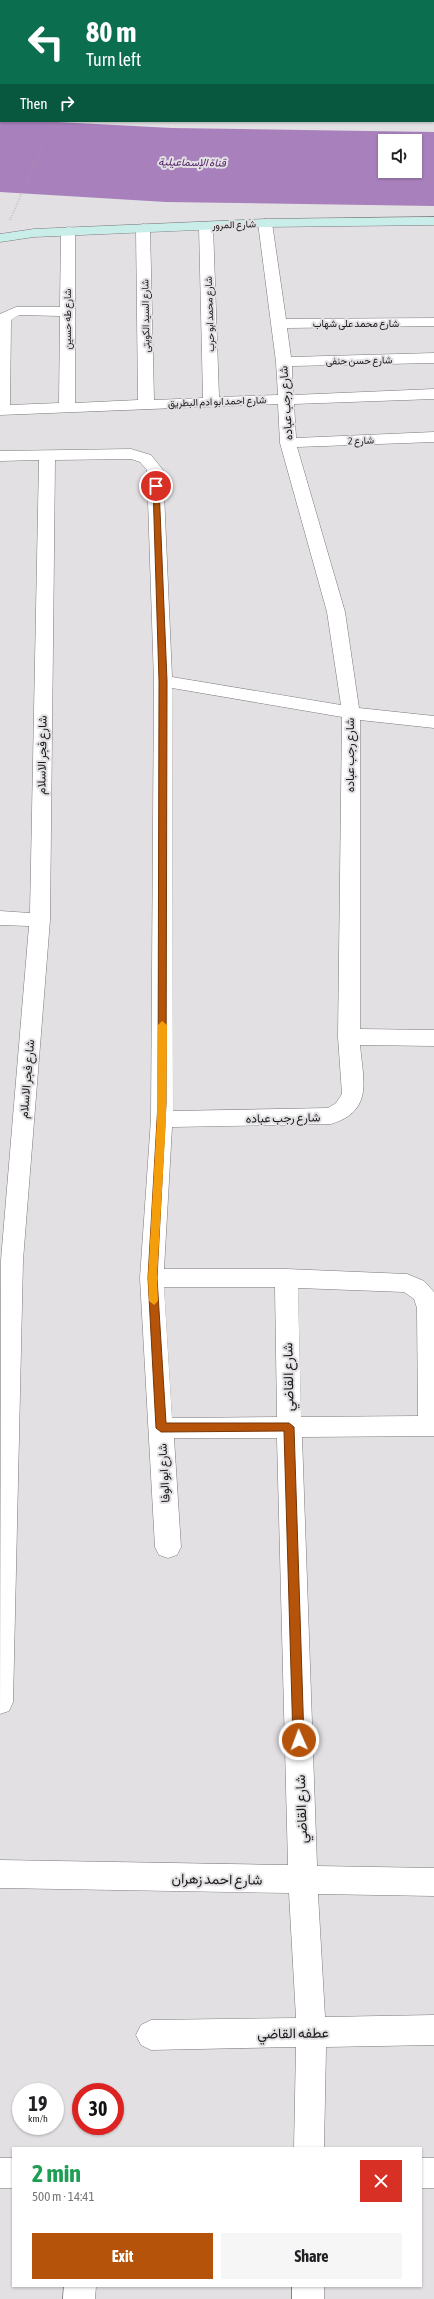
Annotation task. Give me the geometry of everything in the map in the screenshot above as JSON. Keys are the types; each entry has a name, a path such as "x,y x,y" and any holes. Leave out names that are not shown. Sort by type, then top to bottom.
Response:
{"main road":[{"name":"شارع المرور","path":"0,238 34,233 68,231 265,223 434,222"},
{"name":"شارع المرور","path":"3,226 34,233"}],"street":[{"name":"شارع رجب عباده","path":"162,1119 331,1116 344,1109 353,1095 349,1037 351,713 336,612 288,443 284,362 265,223"},
{"name":"شارع محمد ابو حرب","path":"206,226 211,402"},
{"name":"شارع السيد الكويتى","path":"143,228 146,404"},
{"name":"شارع طه حسين","path":"67,407 68,231"},
{"path":"1,410 4,318 16,311 67,312"},
{"name":"شارع محمد على شهاب","path":"278,324 434,322"},
{"name":"شارع حسن حنفى","path":"284,362 434,358"},
{"name":"شارع احمد ابو ادم البطريق","path":"1,410 434,394"},
{"name":"شارع 2","path":"288,443 434,437"},
{"name":"شارع ابو الوفا","path":"46,455 131,454 143,456 152,463 155,470 163,681 162,1119 152,1278 168,1547"},
{"path":"0,456 46,455"},
{"name":"شارع فجر الاسلام","path":"0,1702 6,1260 40,920 46,455"},
{"path":"163,681 351,713 434,722"},
{"path":"0,918 40,920"},
{"path":"349,1037 434,1038"},
{"path":"152,1278 286,1278 407,1282 419,1288 427,1297 429,1308 432,1426 161,1428"},
{"name":"شارع القاضي","path":"286,1278 289,1427 303,1881 311,2032 309,2147"},
{"name":"شارع احمد زهران","path":"0,1874 303,1881 434,1882"},
{"name":"عطفه القاضي","path":"151,2035 434,2030"},
{"path":"0,2173 12,2173"},
{"path":"422,2173 434,2173"},
{"path":"79,2299 80,2287"},
{"path":"308,2287 308,2299"}],"path":[{"path":"3,226 19,199 53,122"}],"water":[{"name":"قناة الإسماعيلية","path":"0,122 57,122 172,128 434,132 434,206 166,202 0,192"}],"slow traffic":[{"path":"154,1301 152,1278 162,1119 162,1025"}],"route":[{"path":"156,486 163,681 162,1119 152,1278 161,1428 289,1427 299,1740"}]}
